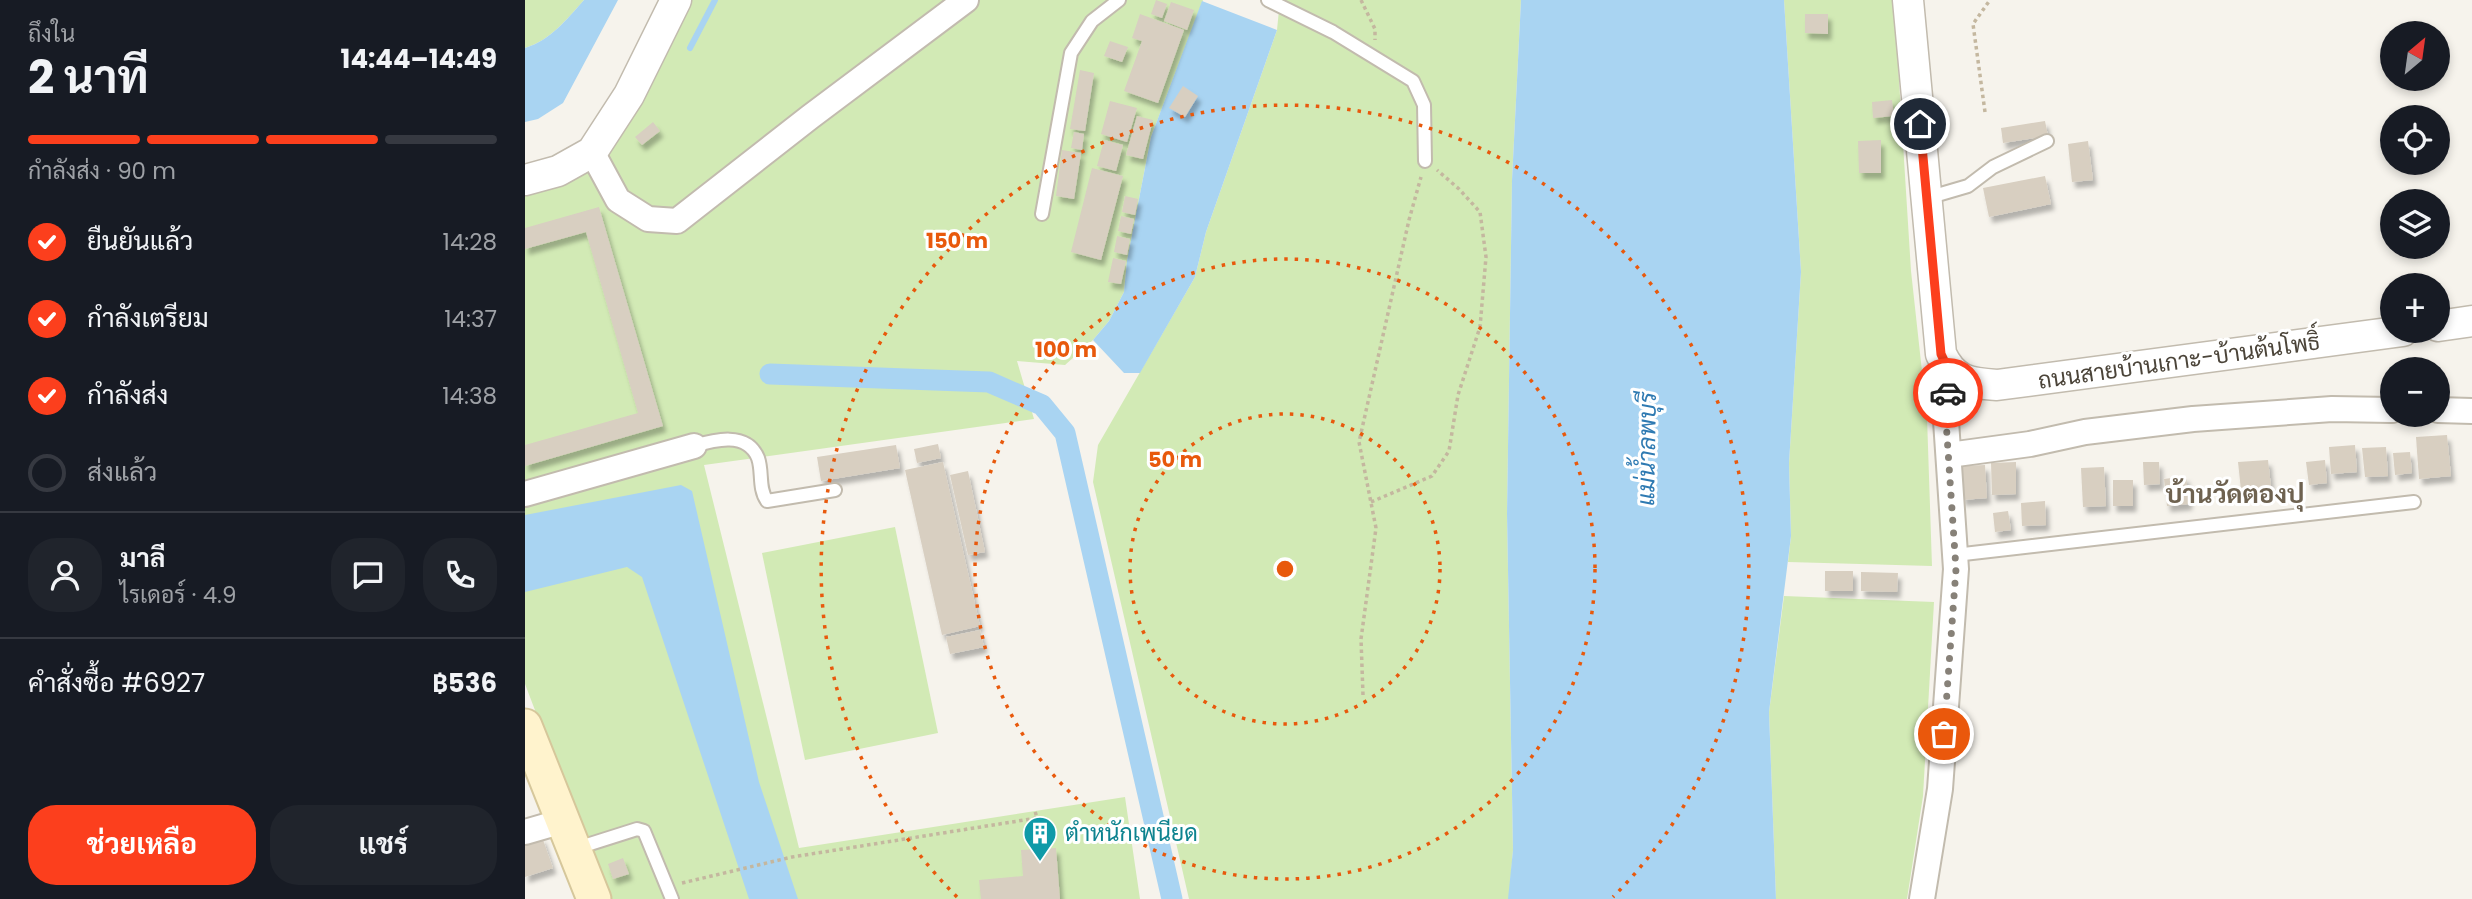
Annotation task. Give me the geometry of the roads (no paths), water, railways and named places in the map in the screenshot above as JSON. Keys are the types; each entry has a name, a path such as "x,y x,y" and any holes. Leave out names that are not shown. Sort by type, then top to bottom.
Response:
{"main road":[{"path":"525,727 594,899"}],"street":[{"path":"525,179 558,171 592,152 629,95 676,0"},
{"path":"592,152 618,200 648,219 677,222 810,117 967,0"},
{"path":"1908,0 1941,354 1948,369 1956,377 1945,406 1956,569 1940,789 1923,899"},
{"path":"2450,324 2472,321"},
{"name":"ถนนสายบ้านเกาะ-บ้านต้นโพธิ์","path":"1956,377 1976,384 1997,385 2380,334"},
{"path":"1949,455 2030,444 2085,432 2193,419 2332,409 2380,410"},
{"path":"2450,410 2472,411"},
{"path":"525,494 694,446"},
{"path":"525,832 568,835"}],"lane":[{"path":"1042,214 1071,52 1092,21 1119,0"},
{"path":"1268,0 1333,32 1413,81 1424,105 1425,161"},
{"path":"1927,198 1968,186 1993,167 2047,141"},
{"path":"694,446 714,440 736,439 748,446 758,457 762,494 767,501 835,490"},
{"path":"1955,555 2414,502"},
{"path":"568,835 644,831 672,899"}],"water":[{"path":"584,0 618,0 563,103 538,119 525,122 525,48 550,35"},
{"name":"แม่น้ำลพบุรี","path":"1521,0 1784,0 1801,272 1789,463 1791,536 1769,712 1776,899 1508,899 1513,850 1507,514 1512,180"},
{"path":"1202,1 1277,30 1206,232 1195,277 1140,373 1124,373 1093,340 1109,321 1124,292 1127,261 1151,137"},
{"path":"681,485 692,491 759,782 798,899 749,899 642,577 627,567 525,592 525,515"}],"waterway":[{"path":"690,48 715,0"},
{"path":"770,374 989,382 1042,405 1065,433 1172,899"}],"place":[{"name":"ตำหนักเพนียด","path":"1040,863"}],"district":[{"name":"บ้านวัดตองปุ","path":"2235,494"}]}
